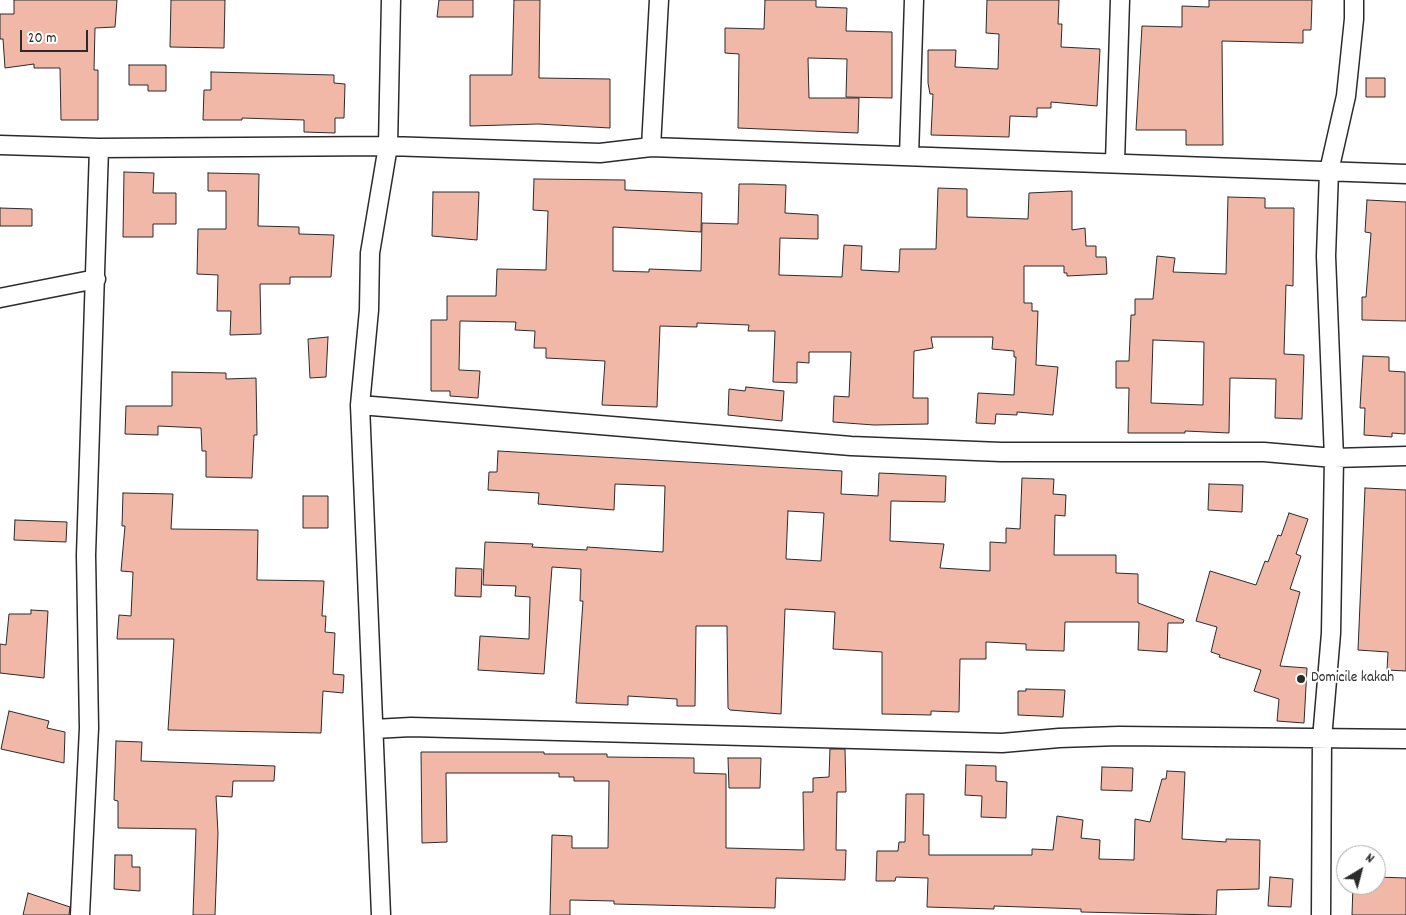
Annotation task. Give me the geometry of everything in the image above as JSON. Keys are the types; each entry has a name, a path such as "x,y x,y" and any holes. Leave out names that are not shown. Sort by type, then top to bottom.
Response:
{"street":[{"path":"381,915 360,405 369,310 370,253 388,146 391,0"},
{"path":"651,148 659,0"},
{"path":"909,156 914,0"},
{"path":"1115,162 1120,0"},
{"path":"1321,915 1322,739 1331,633 1334,458 1326,256 1329,171 1346,96 1354,19 1354,0"},
{"path":"0,145 99,148 388,146 600,153 651,148 1115,162 1406,174"},
{"path":"80,915 88,728 86,555 99,148"},
{"path":"0,298 96,279"},
{"path":"360,405 851,446 1001,452 1264,452 1334,458 1406,456"},
{"path":"374,729 411,727 1002,743 1059,738 1119,736 1406,739"}],"building":[{"path":"14,0 117,0 115,27 95,28 94,70 98,70 98,120 61,120 60,68 34,68 34,64 5,68 3,39 0,39 0,14 14,14"},
{"path":"171,0 225,0 224,48 170,47"},
{"path":"439,0 473,0 473,17 437,17"},
{"path":"514,0 540,0 539,78 610,79 610,128 538,124 470,126 470,75 512,75"},
{"path":"765,0 816,0 816,7 847,8 846,31 892,32 892,98 846,97 847,59 808,58 809,98 859,98 858,133 738,128 739,54 725,53 725,28 764,29"},
{"path":"987,0 1059,0 1058,24 1062,24 1061,47 1100,49 1097,106 1051,102 1051,108 1037,108 1037,117 1010,116 1009,137 931,135 933,94 930,94 928,83 928,50 956,50 955,67 998,69 999,34 986,33"},
{"path":"1209,0 1312,0 1311,30 1303,30 1303,43 1222,41 1223,145 1186,145 1186,130 1136,130 1142,26 1182,27 1182,6 1209,7"},
{"path":"129,65 166,65 166,91 148,91 148,85 129,85"},
{"path":"211,72 334,75 334,83 345,84 344,118 335,118 335,133 304,132 304,120 242,118 242,120 203,120 204,90 211,90"},
{"path":"1366,78 1385,78 1385,97 1366,97"},
{"path":"124,172 154,173 153,193 176,193 176,224 153,224 153,237 123,237"},
{"path":"208,173 259,174 258,226 299,227 299,234 334,235 331,277 290,277 290,284 260,284 261,334 230,335 231,311 217,311 218,275 197,274 198,229 226,229 226,191 208,191"},
{"path":"534,179 625,180 625,190 702,193 701,232 613,227 613,271 649,272 649,269 701,271 702,223 738,224 739,184 754,184 786,185 785,213 818,215 818,239 780,238 779,275 842,277 844,245 862,246 861,270 899,272 900,249 936,249 938,188 967,189 967,217 1028,219 1029,193 1072,191 1072,230 1085,228 1086,246 1096,246 1096,257 1106,257 1107,274 1067,276 1067,273 1064,273 1064,266 1024,266 1024,303 1032,303 1032,311 1038,311 1036,365 1058,367 1053,415 1017,412 1017,415 996,414 995,424 976,423 978,393 1014,395 1016,357 1014,357 1014,351 992,349 993,337 931,337 933,348 914,351 913,398 928,398 928,424 874,425 833,422 834,396 849,397 851,352 809,352 809,363 797,362 797,383 773,382 775,331 748,331 749,325 697,323 697,327 660,326 657,407 602,405 605,361 546,358 546,348 534,348 535,331 515,330 516,322 460,321 459,370 480,371 478,398 450,396 450,391 431,391 431,320 447,320 447,296 496,296 497,269 546,270 548,211 533,210"},
{"path":"433,192 479,192 477,240 432,236"},
{"path":"1228,197 1265,198 1265,208 1294,208 1293,286 1286,285 1284,354 1304,355 1302,419 1275,418 1276,379 1230,378 1229,433 1185,431 1185,433 1128,433 1129,388 1116,388 1116,361 1129,361 1131,315 1135,315 1135,299 1153,299 1157,256 1175,258 1173,272 1226,274","holes":["1153,340 1204,342 1203,405 1151,403"]},
{"path":"1367,200 1406,202 1406,321 1362,320 1362,297 1366,297 1371,233 1365,232"},
{"path":"0,208 32,209 32,226 0,226"},
{"path":"328,337 326,377 310,378 308,339"},
{"path":"1363,356 1389,357 1389,371 1405,372 1405,434 1392,433 1392,437 1364,435 1365,408 1360,408"},
{"path":"172,372 226,373 226,379 256,378 257,435 254,435 252,478 206,477 206,451 202,451 201,428 158,426 158,435 125,434 126,406 172,406"},
{"path":"746,387 784,391 782,421 728,415 729,389 745,391"},
{"path":"498,451 842,471 841,494 878,496 879,473 946,476 945,502 891,501 890,541 944,544 940,568 990,571 990,542 1006,543 1006,528 1020,529 1022,478 1054,479 1053,494 1066,495 1065,516 1055,515 1054,555 1116,555 1116,573 1138,574 1138,603 1184,620 1183,623 1168,623 1167,652 1138,650 1139,622 1065,622 1064,651 1026,650 1026,644 986,642 986,659 960,659 959,712 931,711 931,715 882,714 882,652 833,649 835,612 785,609 781,714 730,710 728,708 727,626 696,626 695,706 677,706 677,699 628,696 628,705 576,703 583,601 580,601 581,569 552,567 544,674 478,670 480,636 529,639 530,597 515,596 516,586 483,585 485,542 533,544 532,547 587,550 587,547 663,552 665,486 615,484 614,510 538,504 539,493 488,490 489,472 497,472","holes":["788,511 824,513 821,561 786,559"]},
{"path":"1209,484 1243,485 1242,512 1208,510"},
{"path":"1365,488 1406,490 1406,671 1387,670 1388,652 1358,650"},
{"path":"123,493 173,494 171,529 258,530 257,580 324,581 322,616 326,616 325,632 335,633 333,674 344,675 343,693 323,691 321,733 168,730 174,639 117,639 119,615 131,616 133,572 121,571 125,526 122,526"},
{"path":"303,496 328,496 328,528 303,528"},
{"path":"1289,513 1308,519 1296,554 1301,556 1290,589 1300,592 1280,666 1307,668 1304,723 1277,721 1279,699 1254,691 1261,670 1219,657 1220,655 1211,652 1217,627 1196,621 1210,571 1256,585 1265,561 1268,562 1278,535 1281,536"},
{"path":"15,520 67,522 66,542 14,540"},
{"path":"456,568 482,569 481,597 455,596"},
{"path":"31,610 48,611 44,678 0,673 0,644 6,645 9,614 31,614"},
{"path":"1026,689 1065,690 1063,717 1018,715 1018,691 1026,691"},
{"path":"9,711 49,721 47,728 65,732 64,763 1,749"},
{"path":"116,741 142,742 141,761 275,766 274,781 233,781 232,797 216,796 218,833 215,915 193,915 196,829 118,828 118,801 114,800"},
{"path":"830,749 845,749 846,792 837,792 836,850 846,850 845,880 776,878 775,908 614,904 614,901 570,900 570,915 550,915 552,835 572,836 572,848 608,848 609,781 574,781 574,777 559,777 559,773 446,773 447,842 422,843 421,752 544,752 544,754 607,754 607,757 694,758 694,773 726,774 726,848 804,850 803,792 813,792 813,778 829,777"},
{"path":"728,758 761,758 760,788 729,788"},
{"path":"966,765 996,766 996,781 1007,782 1006,818 981,817 982,796 965,795"},
{"path":"1102,767 1133,768 1132,791 1101,790"},
{"path":"1167,771 1185,772 1182,839 1226,842 1226,839 1260,840 1259,889 1217,890 1216,915 1081,912 1081,909 994,906 994,909 927,907 928,878 896,877 895,881 876,881 877,851 898,851 899,842 905,842 906,794 924,794 923,835 929,835 929,855 1032,855 1032,849 1053,850 1057,816 1083,820 1081,838 1100,840 1099,859 1134,860 1135,819 1150,822 1162,779 1166,779"},
{"path":"115,855 132,855 132,867 140,867 140,891 114,889"},
{"path":"1270,877 1293,879 1291,907 1268,906"},
{"path":"1386,877 1406,878 1406,915 1352,915 1353,895 1386,895"},
{"path":"28,893 70,907 69,915 23,915"}],"place":[{"name":"Domicile kakah","path":"1301,679"}]}
